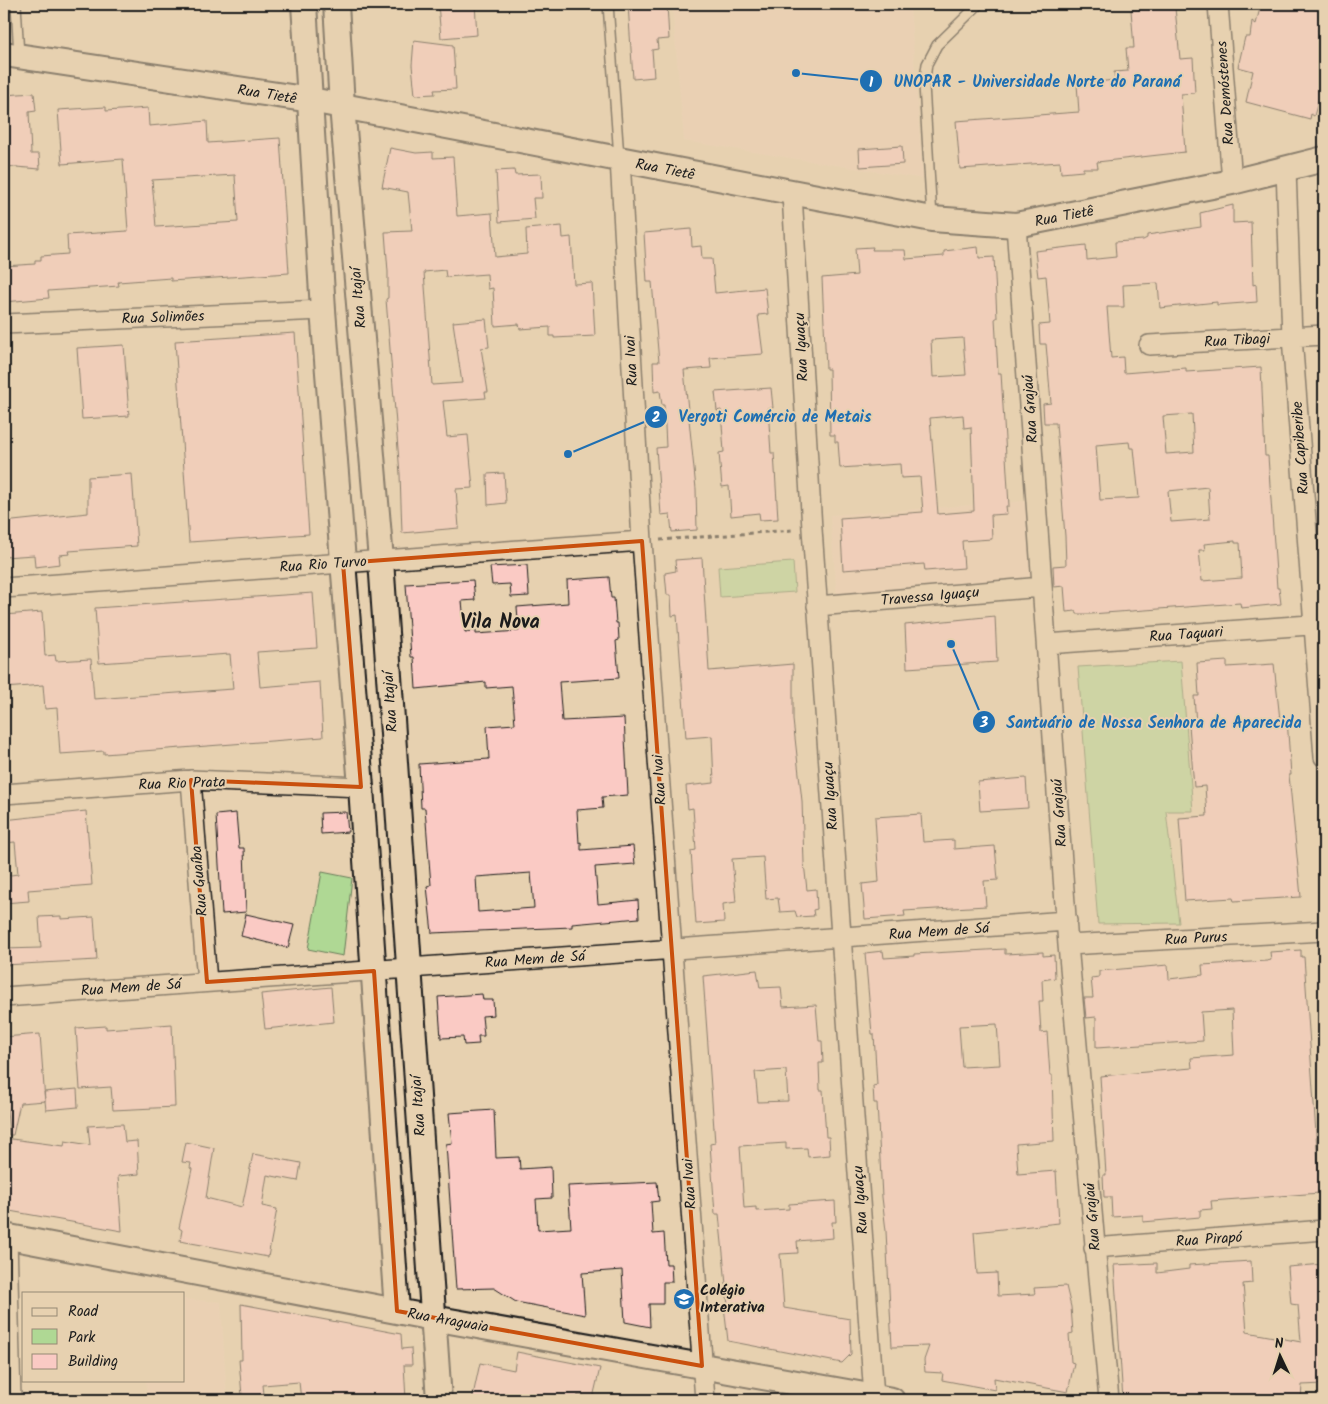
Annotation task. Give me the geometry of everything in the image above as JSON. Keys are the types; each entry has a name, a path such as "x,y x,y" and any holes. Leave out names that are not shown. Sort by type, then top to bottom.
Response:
{"street":[{"path":"304,4 323,310 361,787 397,1311"},
{"name":"Rua Itajaí","path":"336,4 342,106 381,560 439,1400"},
{"name":"Rua Demóstenes","path":"1218,4 1232,182"},
{"name":"Rua Tietê","path":"12,55 310,100 792,194 932,219 1016,226 1232,182 1324,159"},
{"name":"Rua Ivai","path":"620,159 642,541 705,1400"},
{"name":"Rua Capiberibe","path":"1286,169 1292,337 1319,624 1324,757"},
{"name":"Rua Iguaçu","path":"792,194 812,529 840,938 883,1399"},
{"name":"Rua Grajaú","path":"1016,226 1068,945 1109,1400"},
{"name":"Rua Solimões","path":"4,324 323,310"},
{"name":"Rua Tibagi","path":"1149,345 1324,335"},
{"name":"Rua Rio Turvo","path":"4,588 642,541"},
{"name":"Travessa Iguaçu","path":"818,606 1042,587"},
{"name":"Rua Taquari","path":"1047,644 1319,624"},
{"name":"Rua Rio Prata","path":"4,794 191,780 361,787"},
{"name":"Rua Guaíba","path":"191,780 208,982"},
{"name":"Rua Mem de Sá","path":"4,997 1067,922"},
{"name":"Rua Purus","path":"1068,945 1324,931"},
{"name":"Rua Pirapó","path":"1094,1248 1324,1230"},
{"path":"5,1236 11,1400"},
{"name":"Rua Araguaia","path":"5,1236 433,1318 883,1399"}],"lane":[{"path":"12,55 16,4"},
{"path":"608,4 620,159"},
{"path":"932,219 924,86 927,64 936,45 979,4"}],"path":[{"path":"642,541 812,529"}],"highlighted area":[{"path":"642,541 702,1366 397,1311 374,971 207,982 191,780 361,787 343,563"}],"shaded area":[{"path":"672,4 910,4 923,179 684,141"},
{"path":"1028,501 1031,582 837,597 830,515"},
{"path":"185,1299 221,1302 227,1400 147,1400 146,1382 185,1382"}],"green space":[{"path":"793,562 795,592 720,597 718,567"},
{"path":"1181,661 1193,811 1166,811 1179,923 1098,924 1078,667"},
{"path":"322,872 352,878 343,956 308,949"}],"building":[{"path":"438,4 475,4 477,35 441,38"},
{"path":"628,4 667,4 669,39 657,40 658,49 652,50 654,77 633,79"},
{"path":"1261,4 1324,4 1318,31 1324,32 1324,52 1320,69 1324,70 1324,87 1322,87 1314,116 1311,114 1310,119 1246,102 1253,71 1238,67 1245,37 1250,37 1252,21 1256,24"},
{"path":"1175,8 1180,59 1193,58 1195,93 1181,94 1185,152 1097,162 1098,168 1083,168 1083,171 1061,173 1060,162 960,169 956,121 1079,112 1077,84 1115,80 1114,72 1128,71 1126,48 1134,48 1131,10"},
{"path":"414,40 453,45 456,89 434,90 435,94 415,95 412,65"},
{"path":"34,93 36,111 29,112 31,154 39,154 40,169 4,166 4,95"},
{"path":"106,107 106,111 148,108 149,126 207,121 208,143 280,138 289,273 171,281 171,278 118,282 119,286 48,291 49,298 4,302 4,266 35,264 35,260 41,260 41,256 68,254 67,235 128,231 123,159 62,164 58,110","holes":["235,175 238,222 156,227 152,180"]},
{"path":"902,146 903,164 860,167 859,149"},
{"path":"390,148 416,153 433,152 433,158 453,157 457,216 492,213 495,257 527,254 526,229 562,226 563,238 571,237 574,284 592,283 595,336 554,338 554,336 550,336 550,327 520,329 519,324 495,326 493,288 488,289 487,274 446,277 445,270 424,272 432,385 462,383 453,322 486,319 489,347 481,348 488,392 485,392 486,398 443,401 447,437 468,435 473,488 456,489 459,528 402,533 400,474 386,299 388,298 388,272 385,232 412,231 408,192 382,187"},
{"path":"514,170 515,175 541,174 542,198 533,198 535,219 499,222 496,171"},
{"path":"1233,205 1233,223 1251,222 1253,285 1256,284 1257,302 1217,305 1217,302 1160,308 1158,283 1123,285 1124,307 1107,307 1111,358 1123,357 1124,373 1186,368 1186,372 1261,367 1265,456 1268,456 1277,588 1279,588 1281,604 1241,608 1240,603 1091,614 1077,614 1076,611 1066,612 1064,586 1054,587 1053,566 1066,565 1065,536 1056,423 1044,423 1043,404 1051,403 1046,344 1040,344 1039,325 1050,324 1046,276 1038,277 1035,251 1086,245 1087,260 1116,257 1115,242 1143,240 1147,238 1147,235 1201,227 1200,213","holes":["1192,414 1194,452 1166,454 1163,416","1129,442 1130,448 1134,448 1139,498 1100,500 1096,445","1208,487 1210,519 1171,522 1168,491","1235,541 1235,543 1240,543 1242,578 1202,581 1199,550 1205,550 1204,544"]},
{"path":"691,229 692,247 701,246 702,259 712,259 715,293 765,288 768,314 758,315 763,354 710,358 711,368 684,370 696,489 697,530 672,532 670,514 661,515 656,448 666,447 664,405 662,405 660,391 654,392 653,362 659,362 652,282 647,282 644,233"},
{"path":"873,247 872,250 905,250 906,259 944,256 944,251 978,247 979,258 994,257 998,373 1001,373 1009,506 1006,506 1007,514 991,515 992,539 962,541 964,568 925,571 924,564 843,570 840,518 923,512 920,477 901,478 900,464 840,468 838,442 835,442 835,435 830,435 829,369 826,369 822,278 857,275 855,248","holes":["963,338 966,375 933,377 931,340","963,415 964,428 971,427 974,511 938,514 930,418"]},
{"path":"295,333 309,534 189,542 175,341"},
{"path":"124,345 129,416 82,419 77,348"},
{"path":"771,388 773,408 768,408 771,453 774,453 778,519 760,520 759,513 731,516 729,486 722,487 719,453 724,452 721,410 717,411 715,392"},
{"path":"504,473 506,503 488,505 487,474"},
{"path":"132,474 137,546 69,551 70,554 59,555 60,564 35,567 34,555 4,557 4,522 88,513 88,477"},
{"path":"702,558 709,671 793,664 793,720 802,801 804,863 807,890 816,889 817,909 813,910 814,916 797,917 795,911 780,912 778,898 766,899 763,857 732,859 736,902 723,904 724,922 696,924 691,851 696,850 693,808 688,809 686,786 714,783 712,736 686,738 677,615 672,616 671,595 667,595 665,573 676,571 675,560"},
{"path":"527,565 529,596 511,597 510,584 492,585 490,567"},
{"path":"609,577 611,598 614,598 616,623 618,623 619,640 616,641 619,678 559,682 562,721 624,718 628,795 602,797 603,808 577,810 579,843 581,842 581,850 633,846 635,864 595,867 598,904 638,900 639,918 572,924 572,927 432,933 427,886 431,885 425,808 421,808 419,764 489,759 487,726 515,724 512,686 486,688 486,682 416,689 414,657 411,657 406,584 473,580 475,600 462,601 465,632 476,631 476,634 519,631 517,607 568,603 567,580","holes":["531,873 534,908 478,912 476,877"]},
{"path":"313,593 317,648 257,652 260,687 320,682 323,737 104,754 104,751 60,754 57,708 45,709 43,685 4,688 4,615 42,612 45,656 55,655 56,661 91,659 94,699 233,689 230,654 99,663 95,608"},
{"path":"995,616 997,662 907,668 905,625"},
{"path":"1227,661 1227,667 1274,664 1280,720 1287,719 1291,775 1289,775 1301,897 1234,901 1233,898 1185,901 1179,818 1207,816 1205,786 1194,787 1189,725 1196,724 1194,696 1199,696 1197,663"},
{"path":"1026,778 1028,808 980,811 978,782"},
{"path":"86,811 92,885 28,890 29,901 4,903 4,876 18,874 15,842 4,843 4,820"},
{"path":"346,812 348,832 321,834 320,813"},
{"path":"236,813 239,848 244,848 246,912 222,914 216,815"},
{"path":"921,814 923,842 954,840 954,849 995,846 998,880 984,881 986,906 904,911 905,916 865,919 862,884 879,882 875,817"},
{"path":"246,914 294,925 288,948 241,936"},
{"path":"61,916 61,919 94,917 97,960 4,965 4,949 41,948 39,917"},
{"path":"1005,949 1005,954 1043,952 1043,956 1054,955 1055,978 1042,980 1043,1001 1039,1001 1041,1033 1047,1032 1050,1075 1052,1075 1054,1141 1016,1144 1018,1174 1056,1171 1059,1223 974,1232 977,1274 997,1273 998,1296 1035,1294 1034,1288 1066,1286 1071,1307 1073,1333 1069,1334 1071,1362 1074,1363 1068,1392 994,1378 995,1390 942,1380 943,1373 925,1372 924,1360 929,1346 892,1347 877,1103 874,1103 873,1086 877,1085 874,1034 872,1034 865,953 883,951 884,958 914,956 914,954","holes":["997,1024 1000,1065 962,1067 959,1026"]},
{"path":"1301,950 1301,957 1304,957 1320,1193 1211,1201 1212,1209 1200,1210 1200,1217 1143,1222 1143,1215 1112,1217 1111,1197 1104,1197 1103,1175 1106,1175 1100,1076 1192,1068 1191,1058 1234,1055 1232,1010 1201,1012 1203,1041 1096,1048 1096,1017 1086,1018 1084,998 1093,998 1091,978 1099,977 1099,971 1168,965 1169,979 1203,975 1202,965 1267,961 1271,960 1270,952"},
{"path":"757,970 760,988 781,987 783,1007 816,1005 819,1041 822,1041 823,1063 819,1063 820,1090 823,1090 826,1137 829,1137 830,1155 808,1157 807,1148 786,1149 786,1143 740,1146 744,1208 756,1207 756,1211 789,1209 789,1204 835,1201 836,1222 832,1222 833,1238 797,1241 798,1253 780,1254 784,1308 850,1319 851,1354 842,1363 728,1341 724,1306 728,1306 719,1214 715,1214 710,1144 715,1143 703,976","holes":["786,1070 788,1101 758,1102 755,1072"]},
{"path":"331,987 334,1022 265,1029 261,994"},
{"path":"482,994 483,1000 493,1000 494,1015 482,1016 484,1036 478,1036 479,1044 464,1045 463,1037 441,1038 438,997"},
{"path":"172,1024 175,1107 113,1110 111,1087 80,1089 76,1028 106,1026 106,1029"},
{"path":"40,1034 45,1101 20,1103 13,1135 9,1135 4,1073 4,1037"},
{"path":"77,1089 78,1107 46,1110 44,1092"},
{"path":"494,1110 496,1158 519,1157 520,1169 551,1167 552,1198 536,1199 538,1230 571,1228 568,1186 657,1182 659,1201 651,1202 653,1234 664,1233 666,1264 671,1264 672,1282 663,1282 663,1304 649,1304 650,1327 625,1322 622,1270 582,1273 585,1315 516,1302 494,1288 456,1289 446,1144 452,1143 449,1113"},
{"path":"123,1124 125,1142 137,1141 139,1174 118,1176 122,1231 4,1210 4,1138 64,1146 65,1141 90,1145 88,1126"},
{"path":"186,1142 214,1148 206,1198 242,1207 253,1154 301,1163 298,1181 267,1175 262,1206 277,1209 268,1257 180,1241 182,1230 179,1228 192,1169 190,1168 191,1163 182,1162"},
{"path":"1251,1261 1252,1283 1243,1284 1247,1332 1301,1342 1298,1305 1291,1304 1288,1267 1324,1264 1324,1384 1302,1385 1301,1400 1123,1400 1114,1265 1157,1263 1157,1273 1189,1269 1189,1265"},
{"path":"241,1304 401,1334 402,1349 411,1348 412,1365 404,1365 406,1400 301,1400 299,1382 263,1385 264,1394 242,1396 239,1360 242,1360"},
{"path":"517,1352 600,1368 593,1398 578,1395 577,1400 542,1400 505,1393 504,1400 472,1400 480,1363 514,1370"}],"place":[{"name":"UNOPAR - Universidade Norte do Paraná","path":"796,73"},
{"name":"Vergoti Comércio de Metais","path":"568,454"},
{"name":"Santuário de Nossa Senhora de Aparecida","path":"951,644"},
{"name":"Colégio Interativa","path":"684,1299"}],"district":[{"name":"Vila Nova","path":"500,621"}]}
